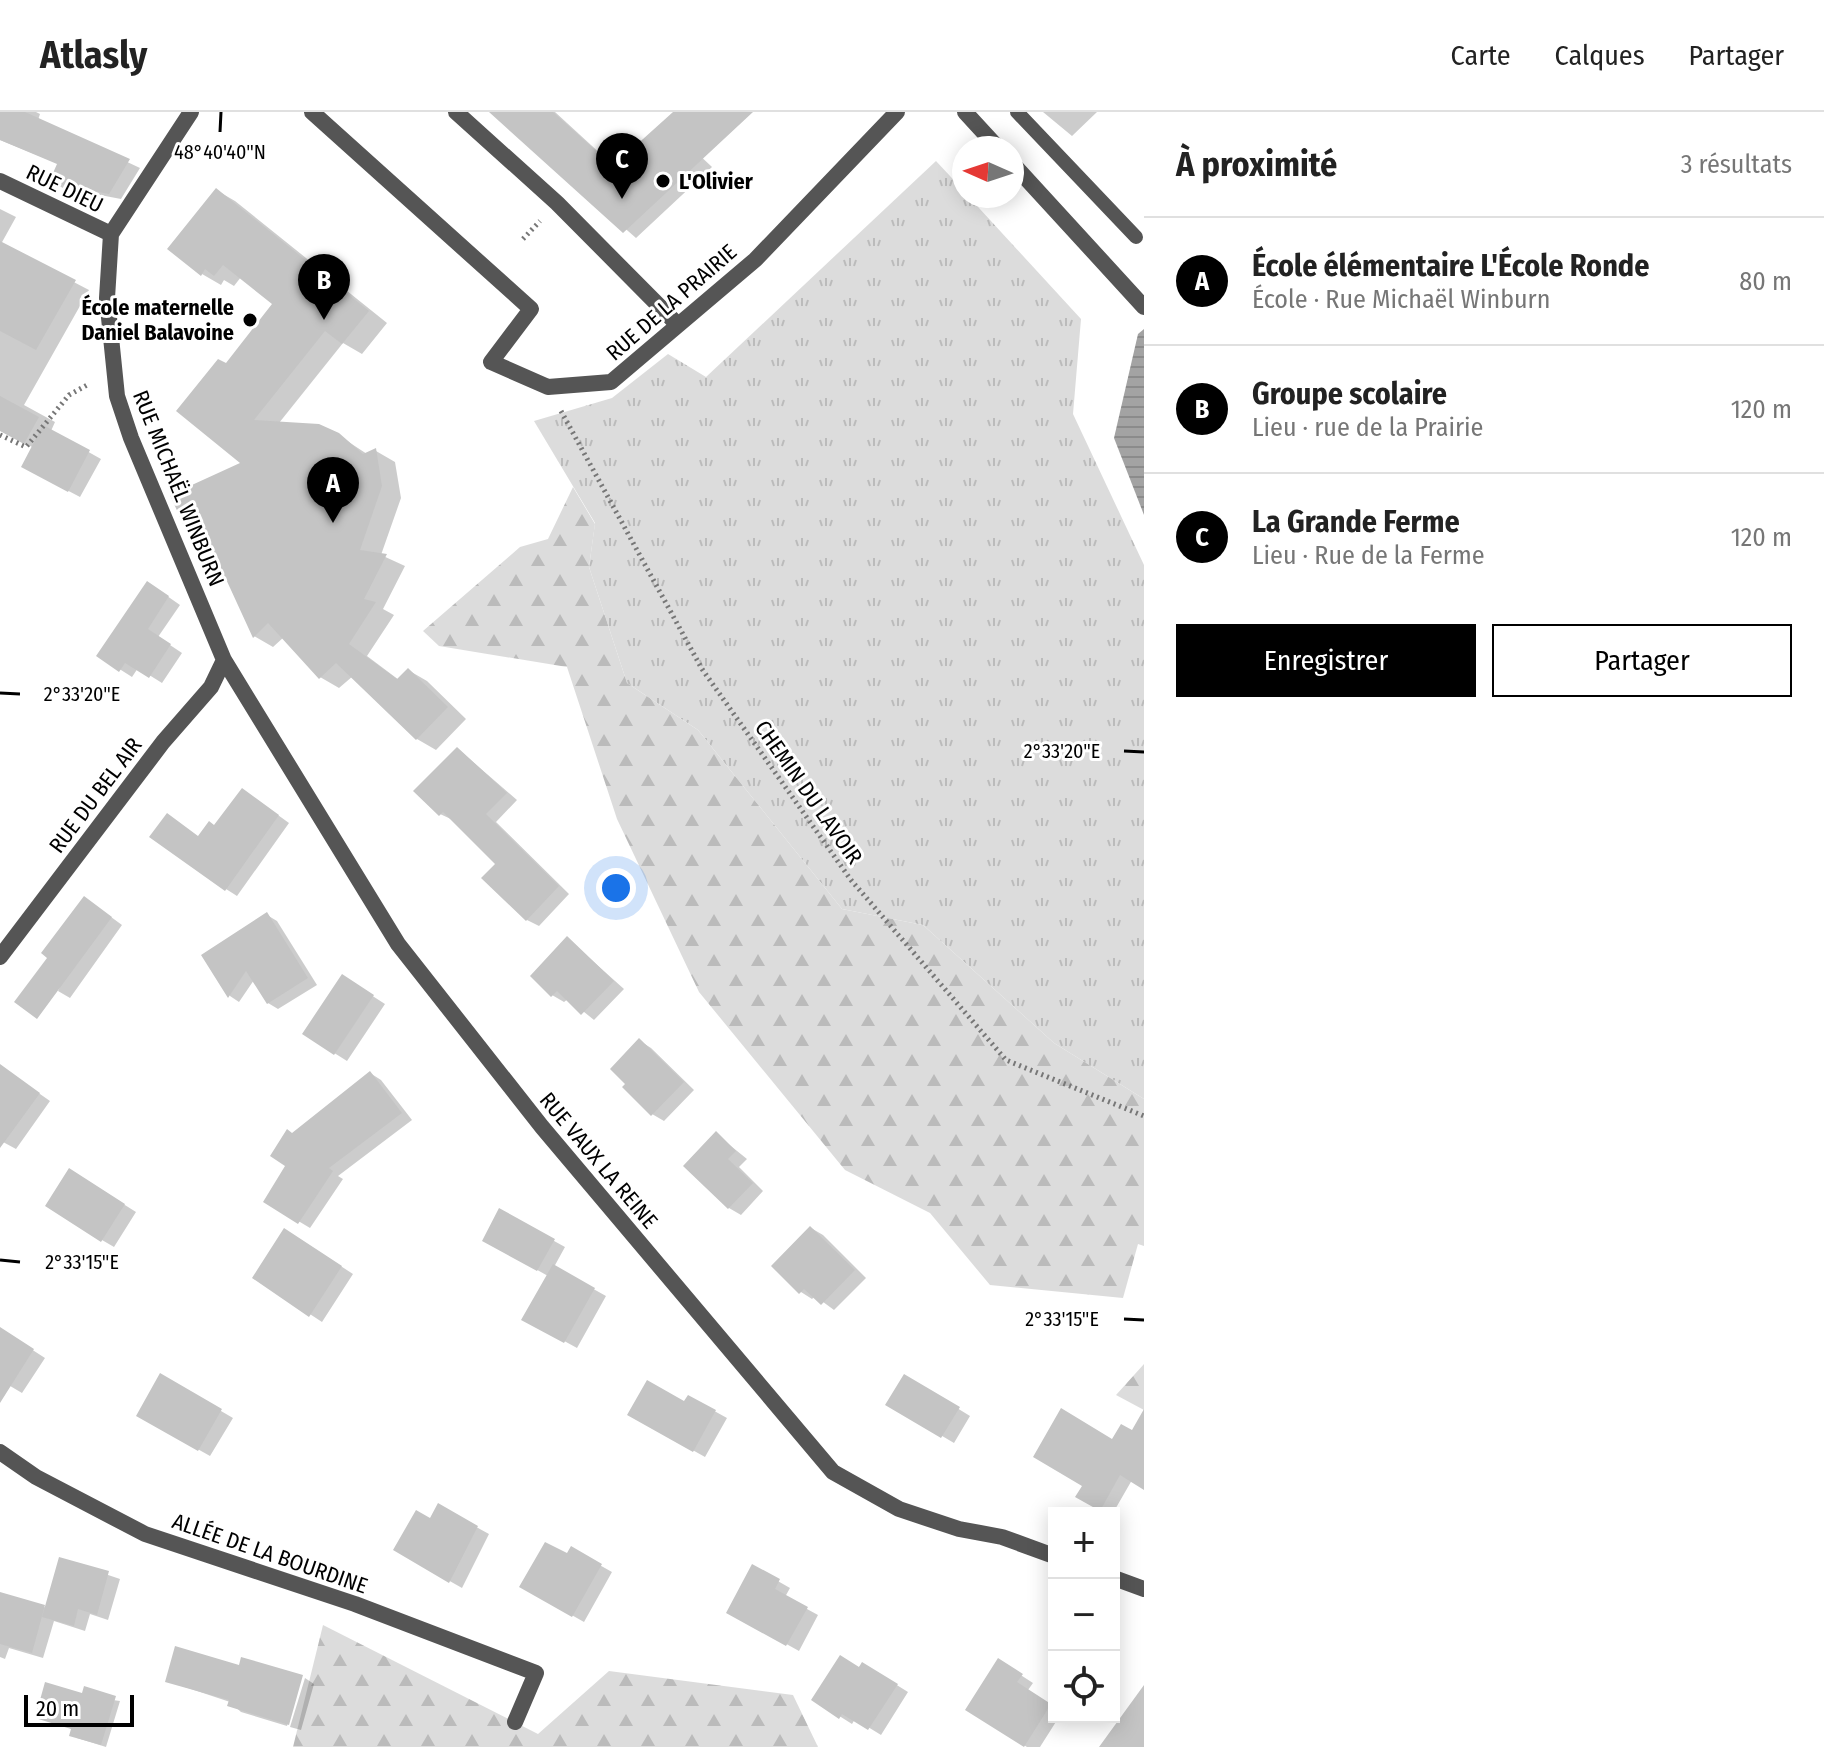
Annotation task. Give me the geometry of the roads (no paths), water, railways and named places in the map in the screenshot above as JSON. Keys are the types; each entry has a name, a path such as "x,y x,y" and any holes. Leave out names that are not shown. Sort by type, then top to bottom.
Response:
{"street":[{"name":"RUE MICHAËL WINBURN","path":"191,112 111,234 107,298 114,373 131,438 224,660"},
{"name":"RUE DE LA PRAIRIE","path":"312,112 531,309 491,362 548,387 611,382 755,260 897,112"},
{"path":"456,112 557,203 677,324"},
{"path":"965,112 987,136"},
{"path":"1024,176 1144,307"},
{"name":"RUE DIEU","path":"0,181 111,234"},
{"name":"RUE DU BEL AIR","path":"0,957 163,742 211,687 224,660"},
{"name":"RUE VAUX LA REINE","path":"224,660 398,944 542,1127 833,1472 899,1509 959,1529 1002,1537 1048,1554"},
{"name":"ALLÉE DE LA BOURDINE","path":"0,1452 36,1477 145,1534 355,1604 536,1673 515,1722"},
{"path":"1117,1579 1144,1589"}],"lane":[{"path":"1017,112 1136,237"}],"place":[{"name":"L'Olivier","path":"663,181"},
{"name":"La Grande Ferme","path":"622,199"},
{"name":"École maternelle Daniel Balavoine","path":"250,320"},
{"name":"Groupe scolaire","path":"324,320"},
{"name":"École élémentaire L'École Ronde","path":"333,523"}]}
